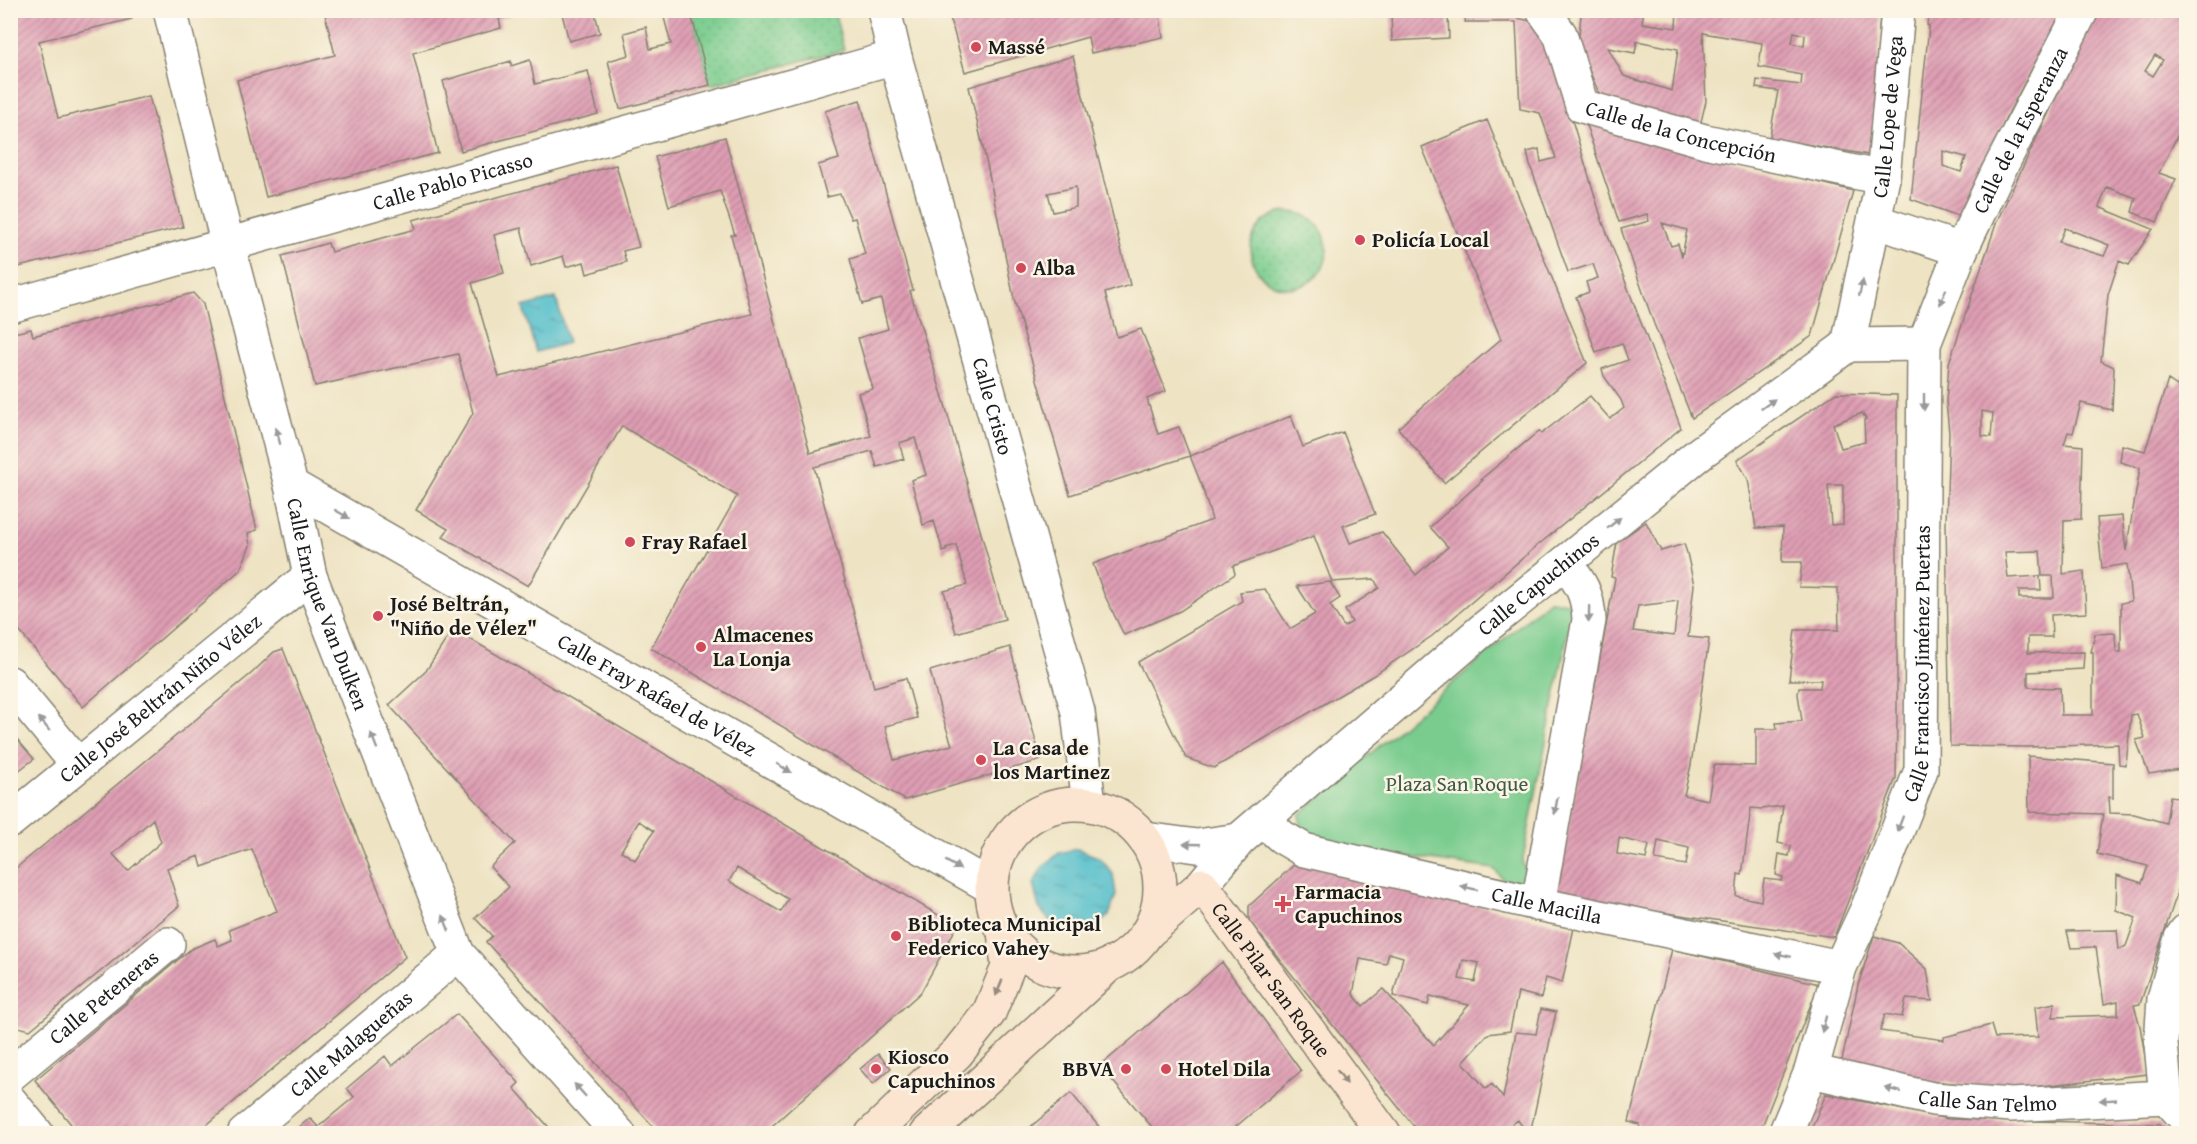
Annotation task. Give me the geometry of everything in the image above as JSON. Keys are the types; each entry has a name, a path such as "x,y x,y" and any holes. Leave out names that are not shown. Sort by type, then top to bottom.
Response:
{"street":[{"name":"Calle Enrique Van Dulken","path":"170,10 228,246 291,485 310,576 458,954 619,1134"},
{"name":"Calle Cristo","path":"884,10 895,57 1078,712 1089,804"},
{"name":"Calle de la Concepción","path":"1543,10 1560,34 1582,106 1705,141 1883,178"},
{"name":"Calle Lope de Vega","path":"1848,345 1883,178 1898,10"},
{"name":"Calle de la Esperanza","path":"1924,344 1961,250 2003,162 2082,10"},
{"name":"Calle Pablo Picasso","path":"10,306 895,57"},
{"path":"1875,221 1961,250"},
{"path":"1848,345 1924,344"},
{"name":"Calle Francisco Jiménez Puertas","path":"1785,1134 1811,1071 1840,967 1868,907 1921,770 1924,344"},
{"name":"Calle Capuchinos","path":"1202,885 1251,830 1487,626 1700,453 1848,345"},
{"name":"Calle Fray Rafael de Vélez","path":"291,485 991,887"},
{"path":"1538,904 1589,620 1589,602 1581,583 1565,563"},
{"name":"Calle José Beltrán Niño Vélez","path":"10,821 310,576"},
{"path":"10,683 78,765"},
{"path":"1089,804 1110,811 1129,822 1144,839 1155,861 1160,886 1157,911 1146,933 1131,952 1110,964 1087,971 1063,970 1040,964 1020,950 1004,931 994,908 991,887 998,856 1012,832 1035,814 1060,805 1089,804"},
{"path":"1144,839 1197,846 1251,830"},
{"name":"Calle Macilla","path":"1251,830 1282,837 1304,850 1538,904 1840,967"},
{"name":"Calle Pilar San Roque","path":"1146,933 1202,885 1384,1134"},
{"path":"872,1134 957,1053 989,1013 1008,967 1004,931"},
{"path":"2176,1108 2161,1044 2164,999 2181,938 2187,931"},
{"name":"Calle Peteneras","path":"10,1075 168,944"},
{"name":"Calle Malagueñas","path":"246,1132 458,954"},
{"path":"926,1134 1110,964"},
{"name":"Calle San Telmo","path":"1811,1071 1933,1099 2000,1104 2176,1108"},
{"path":"10,1101 37,1134"}],"green space":[{"path":"690,11 834,11 844,50 710,85"},
{"path":"1289,212 1303,215 1316,223 1324,236 1327,250 1324,264 1316,277 1303,285 1289,288 1275,285 1262,277 1254,264 1251,250 1254,236 1262,223 1275,215"},
{"name":"Plaza San Roque","path":"1549,600 1568,602 1581,618 1568,631 1522,863 1532,879 1512,889 1494,869 1305,842 1299,815"}],"water":[{"path":"556,298 568,343 536,352 523,307"},
{"path":"1077,849 1100,858 1113,874 1116,895 1109,915 1094,929 1071,933 1054,926 1039,908 1033,884 1042,868 1059,853"}],"building":[{"path":"10,10 130,10 132,19 39,41 58,118 149,96 183,227 10,269"},
{"path":"324,10 510,10 511,15 499,19 501,28 413,53 438,153 266,197 237,80 335,55"},
{"path":"561,10 594,10 600,33 569,41"},
{"path":"662,10 690,10 710,85 620,109 608,61 629,55 624,33 646,27 650,49 671,44"},
{"path":"948,10 1159,10 1163,37 1091,53 1088,37 965,72"},
{"path":"1391,10 1517,10 1517,18 1548,25 1572,120 1602,220 1681,428 1538,545 1432,636 1374,675 1214,768 1186,758 1138,662 1242,601 1240,592 1265,589 1290,629 1315,614 1297,586 1330,582 1340,598 1330,605 1344,627 1352,622 1345,610 1379,588 1374,579 1332,582 1314,536 1233,566 1235,574 1180,611 1124,635 1104,594 1093,564 1212,520 1190,456 1291,416 1303,447 1343,432 1375,514 1343,526 1350,543 1382,532 1416,575 1448,547 1430,527 1483,480 1481,479 1539,431 1541,434 1590,396 1610,419 1624,408 1602,369 1628,360 1622,343 1596,352 1576,297 1589,292 1586,282 1598,278 1593,264 1568,272 1530,165 1527,152 1539,149 1541,162 1556,158 1540,113 1520,109 1516,22 1465,22 1466,16 1448,16 1449,38 1392,41"},
{"path":"1557,10 1644,10 1642,23 1676,28 1677,10 1702,16 1702,10 1880,10 1874,156 1771,138 1778,91 1756,88 1757,80 1801,85 1802,75 1759,67 1762,43 1703,33 1706,101 1699,130 1603,102 1578,45 1581,15","holes":["1794,32 1805,35 1804,46 1792,43","1637,41 1678,49 1672,91 1624,76 1608,48 1635,53"]},
{"path":"1929,10 2063,10 2006,118 1961,217 1911,199 1929,26 1927,25","holes":["1943,151 1966,157 1961,172 1943,166"]},
{"path":"2098,10 2186,10 2186,118 2159,173 2176,179 2157,222 2132,212 2136,198 2107,187 2099,207 2153,229 2129,265 2119,261 2108,295 2101,361 2114,367 2112,410 2081,403 2073,433 2068,432 2064,444 2083,446 2081,519 2064,520 2063,574 2084,571 2086,613 2051,615 2052,637 2028,637 2028,653 2084,652 2083,669 2028,672 2028,687 2060,688 2061,715 2093,715 2093,652 2091,652 2095,634 2115,633 2116,652 2121,652 2121,603 2131,601 2127,564 2102,568 2097,518 2122,516 2126,551 2140,468 2120,462 2122,445 2145,451 2168,380 2177,386 2186,370 2186,768 2149,774 2136,740 2145,738 2137,714 2131,715 2126,765 2119,764 2118,744 2028,747 1950,746 1946,523 1949,433 1946,401 1949,363 1997,221","holes":["2155,55 2163,60 2153,76 2145,71","2065,228 2109,245 2104,256 2059,242","1982,411 1993,413 1991,437 1982,436","2040,551 2042,576 2053,576 2054,598 2019,598 2019,590 2041,590 2040,576 2008,578 2005,552"]},
{"path":"1073,56 1130,285 1105,293 1117,337 1141,329 1166,391 1147,399 1158,434 1179,427 1190,456 1070,495 1014,299 969,87","holes":["1076,187 1076,207 1053,212 1048,193"]},
{"path":"530,60 535,84 588,71 598,114 461,151 443,81 511,61 511,66"},
{"path":"860,100 913,290 910,291 944,401 1005,619 956,633 944,591 967,585 956,545 946,548 947,550 943,552 934,521 923,525 911,480 926,475 915,438 899,443 904,459 877,467 872,451 814,467 874,687 906,678 917,718 885,726 894,760 952,745 930,671 1010,647 1041,760 905,800 651,648 737,496 622,426 528,586 443,537 448,529 416,510 473,413 458,354 315,386 282,256 328,243 331,252 416,229 413,220 616,165 639,247 623,251 626,262 587,274 584,262 566,267 563,256 531,266 521,228 494,235 504,273 472,283 499,377 752,314 731,235 735,235 720,191 669,206 655,157 725,137 810,453 871,436 858,393 873,389 858,338 888,329 881,299 862,304 850,259 865,254 855,218 851,219 840,194 827,197 818,165 839,159 825,111"},
{"path":"1487,120 1587,363 1444,483 1398,428 1501,339 1422,147"},
{"path":"1585,122 1853,191 1812,336 1692,418 1654,324 1621,229 1649,221 1647,214 1619,222","holes":["1662,223 1687,230 1682,257 1678,244 1671,246"]},
{"path":"193,293 203,304 257,530 248,533 250,546 240,570 83,707 10,620 10,334 31,329 33,336"},
{"path":"1836,393 1897,395 1896,778 1834,937 1555,897 1615,578 1611,577 1617,542 1646,522 1661,551 1684,544 1687,553 1694,585 1688,637 1709,639 1691,765 1684,795 1708,800 1714,765 1756,766 1756,729 1777,729 1776,723 1802,721 1799,688 1820,688 1821,680 1789,680 1795,630 1839,630 1838,588 1799,587 1802,562 1782,562 1783,527 1756,528 1748,479 1737,460","holes":["1862,413 1866,419 1864,420 1865,442 1841,448 1833,424","1828,485 1843,485 1843,524 1831,525","1678,601 1674,636 1633,631 1638,606","1783,806 1778,843 1791,846 1789,856 1779,854 1776,875 1783,877 1782,881 1764,879 1761,901 1736,896 1738,874 1742,875 1751,808","1619,838 1649,845 1646,859 1617,854","1658,841 1689,848 1686,865 1655,860"]},
{"path":"453,629 957,926 921,992 763,1134 660,1134 486,942 492,936 475,918 509,887 490,867 515,843 389,705 426,671","holes":["639,821 654,831 635,860 621,851","737,868 788,899 781,912 729,881"]},
{"path":"283,649 405,957 196,1134 79,1134 35,1080 191,949 215,939 218,946 232,940 229,930 277,911 252,849 202,867 199,856 167,868 179,906 30,1030 10,1025 10,873 252,673 274,652","holes":["153,819 161,842 128,871 113,854"]},
{"path":"10,731 34,759 10,777"},
{"path":"2028,756 2113,763 2113,798 2109,797 2110,813 2134,814 2166,823 2170,796 2186,798 2186,867 2140,1004 2134,1005 2148,1074 2014,1089 1930,1081 1841,1065 1858,985 1874,936 1898,943 1927,969 1932,1001 1906,999 1902,1017 1885,1014 1880,1031 1944,1040 1944,1037 1991,1025 1995,1038 2038,1037 2035,1007 2055,1003 2053,1017 2118,1015 2118,1001 2104,1004 2096,947 2071,948 2067,931 2117,930 2119,950 2126,946 2136,918 2116,910 2117,875 2142,883 2148,866 2097,854 2103,814 2029,812"},
{"path":"1297,862 1574,928 1562,983 1546,978 1541,998 1518,992 1510,1031 1488,1034 1463,1062 1486,1089 1492,1084 1503,1098 1516,1032 1536,1034 1541,1009 1556,1012 1530,1134 1527,1134 1518,1120 1503,1131 1505,1134 1420,1134 1249,921 1249,906","holes":["1389,953 1403,957 1393,996 1428,1005 1430,996 1469,1005 1434,1045 1383,989 1363,1006 1353,994 1360,959 1386,964","1463,960 1479,963 1475,982 1459,979"]},
{"path":"1672,949 1819,984 1759,1134 1638,1134 1640,1125 1629,1122"},
{"path":"1222,962 1301,1071 1232,1130 1235,1134 1158,1134 1100,1066"},
{"path":"457,1014 519,1083 514,1088 555,1134 291,1134 310,1118 318,1127 354,1097 347,1088 385,1056 392,1066"},
{"name":"Kiosco Capuchinos","path":"878,1054 891,1068 873,1084 860,1069"},
{"path":"1071,1093 1105,1134 1022,1134"},
{"path":"1826,1094 1948,1119 2160,1124 2173,1134 1809,1134"}],"place":[{"name":"Massé","path":"976,47"},
{"name":"Policía Local","path":"1360,240"},
{"name":"Alba","path":"1021,268"},
{"name":"Fray Rafael","path":"630,542"},
{"name":"José Beltrán, \"Niño de Vélez\"","path":"378,616"},
{"name":"Almacenes La Lonja","path":"701,647"},
{"name":"La Casa de los Martinez","path":"981,760"},
{"name":"Farmacia Capuchinos","path":"1283,904"},
{"name":"Biblioteca Municipal Federico Vahey","path":"896,936"},
{"name":"Kiosco Capuchinos","path":"876,1069"},
{"name":"BBVA","path":"1126,1069"},
{"name":"Hotel Dila","path":"1166,1069"}]}
